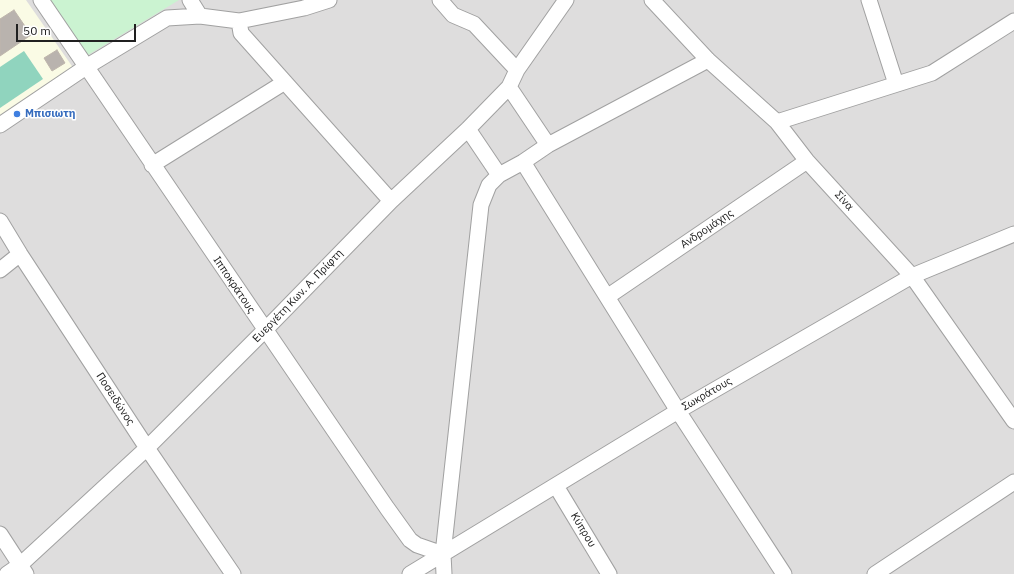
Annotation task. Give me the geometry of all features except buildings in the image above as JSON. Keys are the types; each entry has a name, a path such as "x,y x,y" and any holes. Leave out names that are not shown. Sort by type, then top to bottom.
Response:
{"street":[{"name":"Ιπποκράτους","path":"41,0 152,165 410,540 417,545 443,554"},
{"path":"190,0 200,16"},
{"path":"0,125 86,67 167,18 200,16 239,21 301,4 329,0"},
{"path":"440,0 453,15 474,24 517,70"},
{"name":"Ευεργέτη Κων. Α. Πρίφτη","path":"7,574 23,569 265,330 391,201 468,129 509,87 517,70 566,0"},
{"name":"Σίνα","path":"652,0 708,60 777,122 807,161 912,276 1014,421"},
{"path":"869,0 896,84"},
{"path":"239,21 241,33 391,201"},
{"path":"777,122 932,73 1014,21"},
{"path":"444,574 443,554 482,205 489,185 499,175 523,162 548,145 708,60"},
{"path":"152,165 285,82"},
{"path":"509,87 548,145"},
{"path":"468,129 499,175"},
{"name":"Ανδρομάχης","path":"607,297 807,161"},
{"path":"523,162 678,411 784,574"},
{"name":"Ποσειδώνος","path":"0,221 147,448 233,574"},
{"name":"Σωκράτους","path":"410,574 678,411 912,276 1014,234"},
{"path":"0,270 20,254"},
{"path":"875,574 1014,482"},
{"name":"Κύπρου","path":"556,486 609,574"},
{"path":"0,534 23,569"}],"shaded area":[{"path":"0,0 1014,0 1014,574 0,574"},
{"path":"0,0 26,0 74,69 0,118"}],"green space":[{"path":"50,0 179,0 88,55"},
{"path":"24,51 43,79 0,108 0,67"}],"place":[{"name":"Μπισιωτη","path":"17,114"}]}
